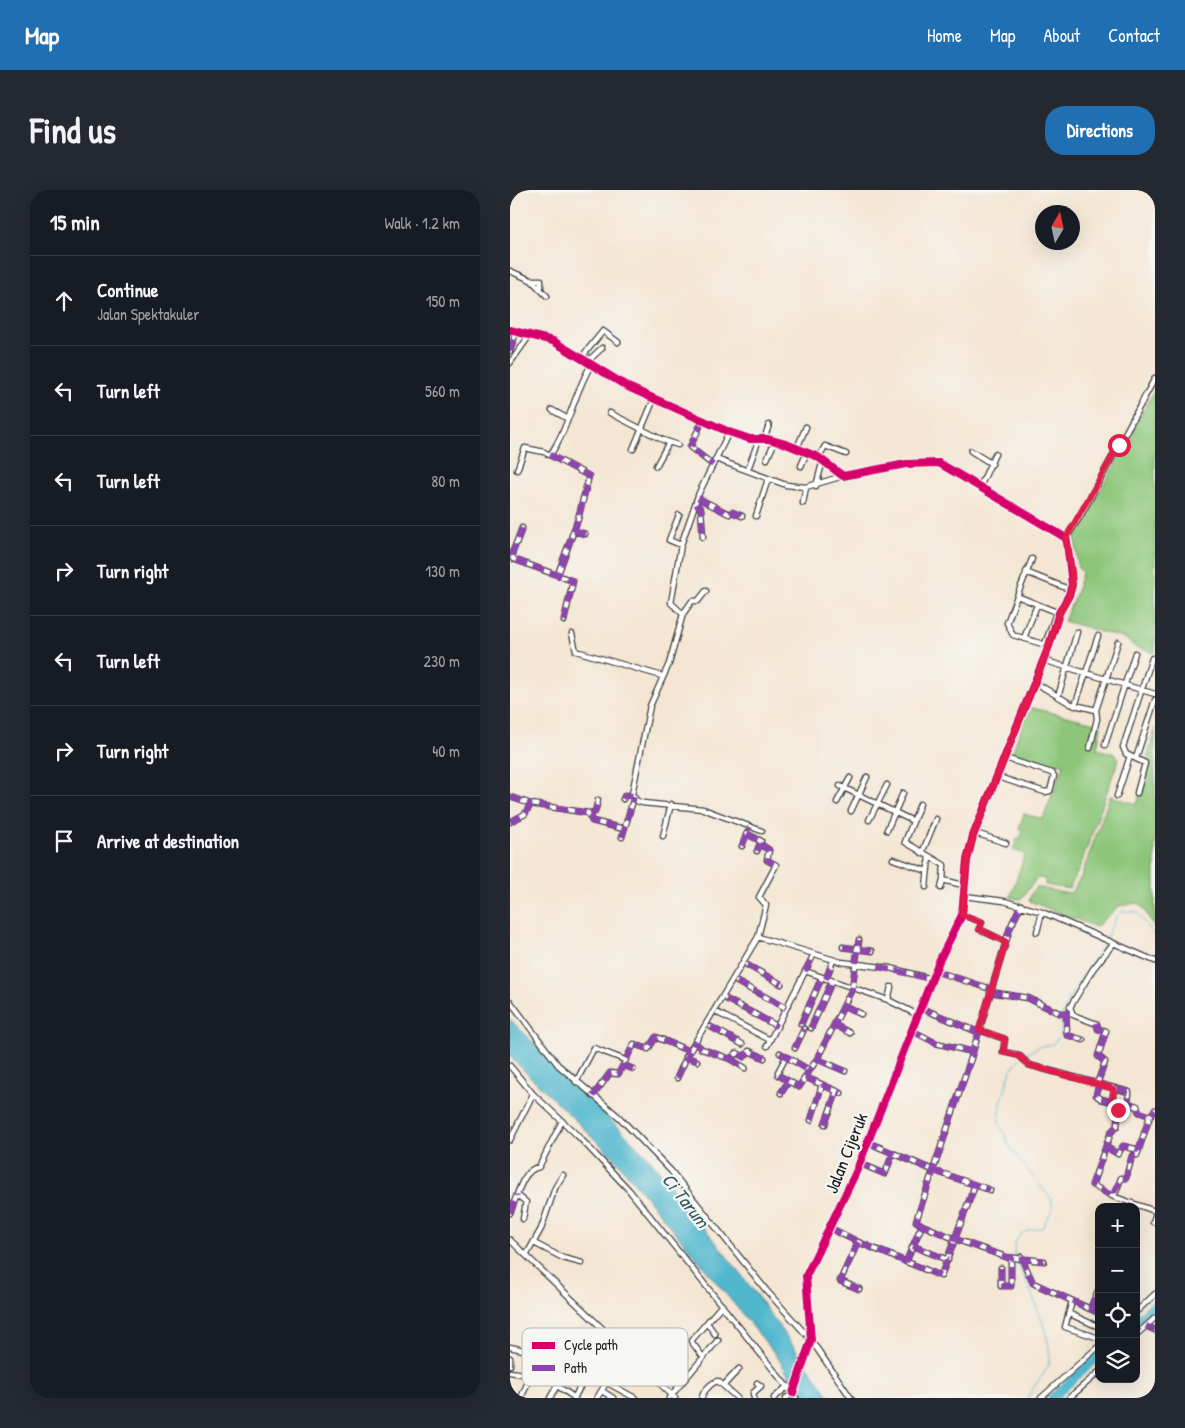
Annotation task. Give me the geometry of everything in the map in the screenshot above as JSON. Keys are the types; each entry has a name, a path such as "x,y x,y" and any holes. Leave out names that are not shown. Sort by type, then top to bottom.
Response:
{"street":[{"path":"510,271 531,280 541,280 541,287 547,296"},
{"path":"510,330 553,341 623,384 728,432 740,436 775,441 807,452 821,459 843,476"},
{"path":"581,358 603,331 608,332 618,342"},
{"path":"510,350 516,332"},
{"path":"510,363 530,335"},
{"path":"550,455 557,445 589,363 602,348"},
{"path":"1026,572 1071,590 1072,573 1066,538 1081,515 1155,378"},
{"path":"633,449 654,399"},
{"path":"552,410 568,418"},
{"path":"610,413 678,445"},
{"path":"703,420 690,448 697,451 701,457 713,465"},
{"path":"748,469 769,425"},
{"path":"797,448 806,427"},
{"path":"683,614 671,604 681,545 698,498 728,432"},
{"path":"767,459 775,441"},
{"path":"656,466 669,442"},
{"path":"816,486 825,446 846,454"},
{"path":"517,470 525,448 550,455 589,476 574,530 558,574"},
{"path":"971,450 992,464"},
{"path":"802,466 807,452"},
{"path":"980,487 996,454"},
{"path":"716,459 748,469 768,479 806,487 816,486 843,476 883,467 932,461 939,463 1066,538"},
{"path":"756,516 768,479"},
{"path":"803,504 806,487"},
{"path":"698,498 729,514 732,512 742,516"},
{"path":"696,504 700,509 703,537"},
{"path":"679,515 669,540 681,545"},
{"path":"522,528 512,554 513,560 558,574 573,582 564,621"},
{"path":"574,530 585,534"},
{"path":"1032,559 1006,626 1013,635 1047,645"},
{"name":"Jalan Cijeruk","path":"810,1342 806,1281 859,1163 935,971 962,915 963,885 968,853 1043,660 1057,612 1071,590"},
{"path":"622,837 633,796 634,777 645,725 662,676 669,664 683,614 692,601 699,600 706,591"},
{"path":"1017,596 1057,612"},
{"path":"1024,638 1037,604"},
{"path":"1058,697 1077,632"},
{"path":"572,634 576,651 662,676"},
{"path":"1075,706 1098,636"},
{"path":"1090,748 1097,719 1096,710 1118,642"},
{"path":"1105,744 1135,652"},
{"path":"1137,793 1145,764 1125,753 1123,748 1152,658"},
{"path":"1043,660 1155,694"},
{"path":"1039,685 1075,706 1096,710"},
{"path":"1136,758 1155,700"},
{"path":"1117,796 1130,756"},
{"path":"998,777 1050,792 1054,776 1052,773 1005,758"},
{"path":"851,811 867,777"},
{"path":"837,802 843,787 850,778"},
{"path":"869,820 887,785"},
{"path":"843,787 913,821"},
{"path":"887,830 903,793"},
{"path":"623,799 626,795 633,796 643,803 703,808 762,832"},
{"path":"510,797 531,804 590,813 595,812 598,800"},
{"path":"510,822 525,814 531,804"},
{"path":"663,836 671,804"},
{"path":"920,804 905,842 944,866 941,888"},
{"path":"590,813 592,821 624,829"},
{"path":"922,853 936,818"},
{"path":"742,846 750,827"},
{"path":"975,833 1006,843"},
{"path":"747,834 761,840 757,851"},
{"path":"677,1078 686,1057 758,937 766,905 759,897 776,865 768,861 770,850 760,844"},
{"path":"926,887 929,856"},
{"path":"893,859 927,871"},
{"path":"942,880 963,885"},
{"path":"964,896 1021,905 1042,912 1155,960"},
{"path":"1021,905 1010,928 934,1170 924,1193 925,1199 916,1220 922,1225 955,1240 1012,1258 1020,1257 1044,1261"},
{"path":"1037,932 1042,912"},
{"path":"962,915 982,922 979,929 1006,942"},
{"path":"1010,928 1016,931"},
{"path":"758,937 855,964 890,968 932,979"},
{"path":"786,1057 778,1074 798,1087 817,1059 852,989 858,940"},
{"path":"1083,1040 1067,1035 1066,1014 1074,998 1112,943"},
{"path":"843,947 872,950"},
{"path":"767,1046 813,956"},
{"path":"801,1024 832,963"},
{"path":"747,965 781,984"},
{"path":"805,971 888,1000 918,1015"},
{"path":"935,971 991,991 1028,998 1066,1014 1097,1024 1098,1029 1106,1031 1098,1056 1105,1062 1096,1096 1118,1104 1117,1126 1111,1132 1092,1185 1128,1203"},
{"path":"811,1028 832,981"},
{"path":"737,982 786,1008"},
{"path":"888,1000 891,987"},
{"path":"726,999 777,1026"},
{"path":"510,1001 558,1065 652,1149 810,1342 851,1398"},
{"path":"845,1006 861,1014"},
{"path":"921,1008 1005,1039 1003,1052 1022,1058 1029,1065 1130,1092 1126,1111 1118,1110"},
{"path":"718,1013 770,1040"},
{"path":"835,1026 850,1032"},
{"path":"711,1027 742,1044"},
{"path":"795,1048 804,1029"},
{"path":"911,1030 936,1043 972,1052"},
{"path":"594,1096 610,1073 618,1074 632,1045 636,1044 648,1049 655,1037 689,1052"},
{"path":"695,1043 702,1049 730,1059 745,1068"},
{"path":"576,1082 594,1048 624,1062 632,1069"},
{"path":"740,1064 750,1051 764,1058"},
{"path":"780,1053 809,1070"},
{"path":"730,1059 736,1054 744,1057"},
{"path":"686,1057 697,1061"},
{"path":"817,1059 845,1071"},
{"path":"510,1066 533,1094 629,1190 788,1386 790,1394 796,1398"},
{"path":"805,1077 839,1092 825,1124"},
{"path":"781,1093 788,1082"},
{"path":"811,1120 822,1086"},
{"path":"1112,1102 1114,1089"},
{"path":"510,1140 533,1094"},
{"path":"1128,1103 1137,1106 1139,1112 1150,1116"},
{"path":"1114,1197 1121,1178 1126,1178 1132,1156 1136,1156 1139,1150 1150,1116 1155,1110"},
{"path":"510,1213 525,1176 532,1168 539,1167 562,1121"},
{"path":"867,1142 934,1170 990,1190"},
{"path":"1106,1147 1118,1154 1123,1146 1139,1150"},
{"path":"859,1163 885,1174 893,1152"},
{"path":"527,1254 548,1211 555,1188 563,1175"},
{"path":"830,1228 858,1242 941,1276 975,1185"},
{"path":"518,1195 526,1202 523,1219"},
{"path":"1140,1207 1155,1211"},
{"path":"1153,1222 1155,1216"},
{"path":"906,1262 922,1225"},
{"path":"510,1240 605,1328"},
{"path":"858,1242 840,1281 859,1290"},
{"path":"534,1243 563,1258 582,1263"},
{"path":"912,1246 948,1260"},
{"path":"1020,1257 1032,1282 1095,1311"},
{"path":"1001,1268 1001,1286 1011,1286 1012,1258"},
{"path":"1090,1309 1097,1293"},
{"path":"1140,1308 1155,1294"},
{"path":"1072,1301 1065,1327 1095,1337"},
{"path":"703,1357 691,1341 722,1305"},
{"path":"1070,1314 1095,1326"},
{"path":"1140,1330 1155,1318"},
{"path":"707,1323 715,1334"},
{"path":"1146,1326 1155,1330"},
{"path":"688,1376 718,1340"},
{"path":"790,1394 810,1342"},
{"path":"1041,1398 1095,1350"},
{"path":"510,1358 510,1365"},
{"path":"724,1385 739,1369"},
{"path":"1069,1398 1095,1375"},
{"path":"702,1398 702,1394 716,1381 724,1385 737,1398"},
{"path":"754,1398 753,1393 761,1386 757,1383"},
{"path":"521,1398 526,1386"},
{"path":"550,1398 556,1386"},
{"path":"557,1386 574,1398 581,1386"},
{"path":"598,1398 604,1386"},
{"path":"613,1386 635,1398"},
{"path":"662,1386 672,1397 681,1386"},
{"path":"774,1398 788,1386"},
{"path":"602,1391 613,1398"}],"green space":[{"path":"1155,389 1155,653 1135,647 1126,639 1064,621 1077,591 1082,572 1078,568 1075,538"},
{"path":"1029,707 1099,724 1101,726 1097,749 1115,754 1119,758 1080,867 1069,889 1045,885 1045,879 1037,878 1021,899 1010,898 1025,854 1013,850 1023,830 1019,828 1024,814 1043,819 1064,765 1059,763 1056,767 1012,753"},
{"path":"1155,728 1155,929 1144,909 1138,903 1119,906 1096,927 1029,901 1036,887 1064,893 1072,892 1081,877 1110,796 1137,804 1149,763 1148,755"}],"water":[{"path":"510,1019 649,1158 744,1278 831,1398 803,1398 776,1355 615,1159 510,1057"}],"waterway":[{"path":"1023,1056 1038,1047 1053,1044 1061,1035 1061,1018 1068,999 1103,945 1116,917 1122,911 1137,912 1155,937"},
{"path":"1015,1256 1014,1249 1017,1239 1025,1232 1042,1228 1053,1208 1051,1199 1010,1147 999,1121 1001,1103 1011,1070 1020,1058"},
{"path":"1016,1260 1039,1313 1050,1356 1046,1369 1027,1398"},
{"path":"1140,1317 1155,1304"},
{"path":"1052,1398 1095,1360"}],"marked path":[{"path":"510,351 516,332"},
{"path":"703,420 690,447 713,465"},
{"path":"550,455 589,476 578,519 558,574"},
{"path":"698,498 729,514 732,512 742,516"},
{"path":"696,504 701,509 703,537"},
{"path":"522,528 512,554 513,559 573,581 564,621"},
{"path":"574,531 585,534"},
{"path":"623,799 625,795 633,796"},
{"path":"510,797 531,804"},
{"path":"622,837 634,797"},
{"path":"590,813 595,812 598,800"},
{"path":"510,822 525,814 531,804 588,813 592,821 624,829"},
{"path":"742,846 750,827"},
{"path":"747,834 761,841 757,851"},
{"path":"760,844 769,850 768,861 774,863"},
{"path":"922,1225 916,1221 971,1058 1010,928 1021,905"},
{"path":"962,915 982,922 979,929 1006,942"},
{"path":"778,1075 799,1087 817,1059 852,989 859,940"},
{"path":"843,947 872,951"},
{"path":"805,971 813,956"},
{"path":"826,979 832,963"},
{"path":"747,965 781,984"},
{"path":"878,967 932,979"},
{"path":"935,971 991,989"},
{"path":"801,1024 822,977"},
{"path":"811,1028 832,981"},
{"path":"737,982 786,1008"},
{"path":"990,992 1028,998 1059,1013 1070,1013"},
{"path":"726,999 777,1026"},
{"path":"845,1006 861,1014"},
{"path":"921,1008 978,1032"},
{"path":"1066,1014 1067,1035 1083,1040"},
{"path":"1096,1023 1098,1029 1106,1033 1098,1056 1105,1062 1097,1084"},
{"path":"835,1025 850,1033"},
{"path":"711,1027 742,1044"},
{"path":"795,1048 804,1029"},
{"path":"911,1030 936,1043 973,1052"},
{"path":"979,1030 1005,1039 1003,1052 1019,1055 1029,1065 1129,1092 1128,1103 1137,1106 1139,1112 1150,1116 1155,1110"},
{"path":"593,1096 610,1073 618,1074 634,1044 648,1049 656,1037 689,1051"},
{"path":"677,1078 695,1043 702,1049 730,1059 737,1053 744,1057 749,1051 764,1058"},
{"path":"780,1053 809,1070"},
{"path":"686,1057 697,1061"},
{"path":"730,1059 745,1068"},
{"path":"817,1059 845,1071"},
{"path":"623,1065 633,1069"},
{"path":"805,1077 841,1093"},
{"path":"781,1093 788,1082"},
{"path":"1099,1084 1096,1095 1101,1099 1117,1103 1117,1109 1125,1111 1128,1103"},
{"path":"811,1120 822,1085"},
{"path":"825,1124 837,1091"},
{"path":"1118,1109 1117,1126 1111,1132 1092,1184 1112,1196 1121,1178 1126,1178 1132,1156 1137,1155 1150,1116"},
{"path":"867,1142 935,1171 990,1190"},
{"path":"1106,1147 1118,1154 1123,1146 1139,1150"},
{"path":"859,1163 885,1174 893,1153"},
{"path":"830,1228 858,1242 941,1276 975,1185"},
{"path":"510,1213 517,1195"},
{"path":"906,1262 922,1225 1006,1257 1044,1261"},
{"path":"858,1242 840,1281 859,1289"},
{"path":"913,1246 948,1260"},
{"path":"1021,1257 1033,1283 1095,1311"},
{"path":"1001,1268 1001,1286 1011,1286 1011,1258"},
{"path":"1090,1309 1097,1293"},
{"path":"1146,1326 1155,1330"}],"cycle path":[{"path":"510,330 553,341 628,387 729,432 750,439 768,439 786,444 818,457 843,476 906,464 939,463 1066,538 1072,585 1059,613 1049,646 973,836 967,860 962,915 939,961 856,1172 806,1276 811,1340 793,1393"}],"route":[{"path":"1118,1110 1118,1104 1112,1102 1114,1089 1059,1075 1026,1064 1020,1056 1003,1052 1002,1048 1005,1039 979,1030 1006,942 979,929 982,922 962,915 964,903 963,885 973,836 1049,646 1059,613 1071,590 1072,573 1066,538 1081,515 1119,445"}],"water label":[{"name":"Ci Tarum","path":"686,1200"}]}
